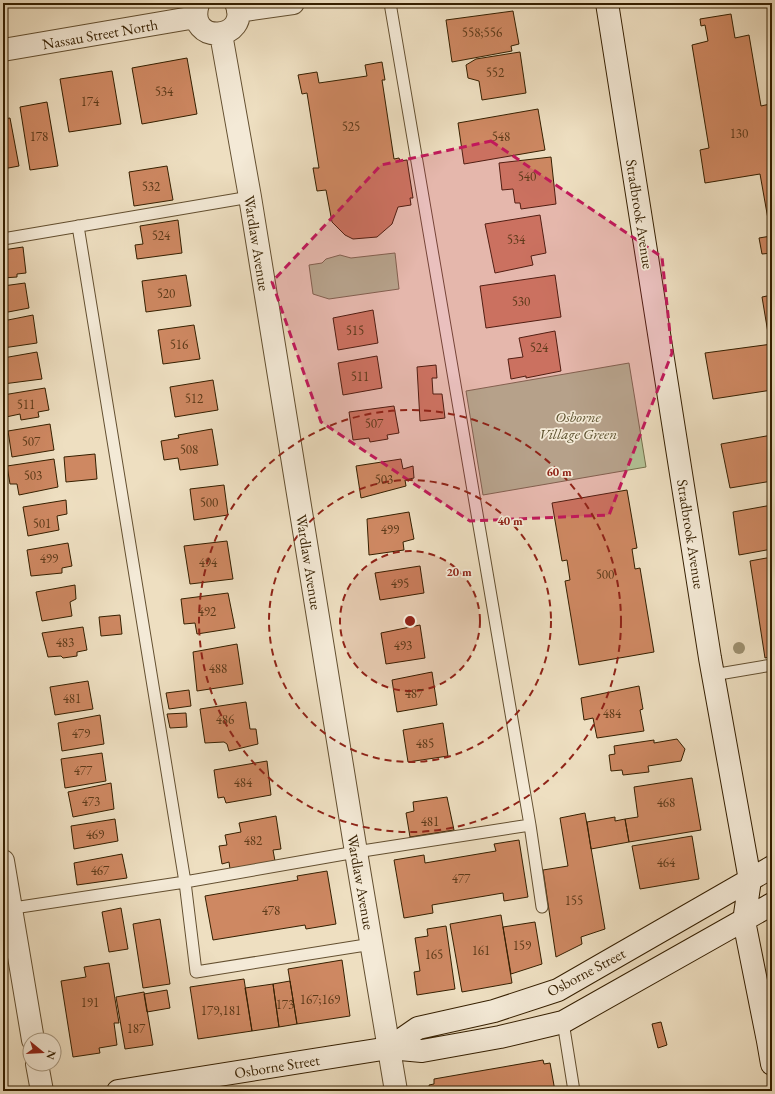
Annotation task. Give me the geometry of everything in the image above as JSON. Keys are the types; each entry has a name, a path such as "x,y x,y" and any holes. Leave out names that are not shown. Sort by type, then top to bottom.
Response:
{"street":[{"path":"198,10 199,23 208,32 221,34 232,28 238,17 237,7 293,3"},
{"name":"Stradbrook Avenue","path":"607,3 713,675 750,880 744,920 770,1040 772,1064"},
{"name":"Nassau Street North","path":"3,50 198,10"},
{"name":"Wardlaw Avenue","path":"221,34 250,197 396,1091"},
{"path":"3,861 7,909 31,1032"},
{"name":"Osborne Street","path":"389,1048 418,1028 502,1008 558,990 772,867"},
{"name":"Osborne Street","path":"118,1091 389,1048 422,1051 500,1037 563,1022 772,904"},
{"path":"583,976 596,1003"},
{"path":"38,1072 42,1091"}],"lane":[{"path":"390,3 530,825 542,907"},
{"path":"3,239 250,197"},
{"path":"78,226 185,882 196,972 372,944"},
{"path":"713,675 772,665"},
{"path":"7,909 185,882 356,852 530,825"},
{"path":"563,1022 574,1091"}],"highlighted area":[{"path":"491,141 662,257 672,353 609,515 470,521 321,422 272,282 381,165"}],"green space":[{"path":"395,253 399,289 329,299 313,294 309,265 322,263 326,259 340,255 351,258"},
{"name":"Osborne Village Green","path":"629,363 646,467 483,495 466,391"}],"building":[{"path":"39,3 62,3 40,7"},
{"path":"513,11 519,44 511,46 512,51 452,62 446,20"},
{"path":"731,14 735,38 749,35 761,106 770,104 772,113 772,253 762,254 759,238 771,236 760,174 705,183 700,150 709,148 692,45 708,41 705,25 701,26 700,19"},
{"path":"520,52 526,93 482,100 479,81 468,78 466,65 476,59"},
{"path":"187,58 197,114 142,124 132,68"},
{"path":"382,62 385,80 382,80 394,159 399,158 400,161 407,160 413,198 410,198 411,205 398,207 392,224 377,237 353,239 345,235 332,222 326,190 317,191 313,168 319,168 307,93 302,94 298,75 317,72 319,83 367,76 365,65"},
{"path":"112,71 121,124 69,132 60,79"},
{"path":"47,102 58,166 30,170 20,107"},
{"path":"538,109 545,150 464,164 458,123"},
{"path":"10,118 19,166 3,169 3,119"},
{"path":"551,157 556,204 521,209 520,203 515,203 513,189 502,190 499,163"},
{"path":"167,166 173,200 134,206 129,172"},
{"path":"540,215 546,253 531,256 533,265 495,273 485,224"},
{"path":"178,220 182,253 137,259 135,245 143,244 140,226"},
{"path":"23,247 26,273 17,274 17,277 3,278 3,250"},
{"path":"186,275 191,306 146,312 142,281"},
{"path":"555,275 561,317 486,328 480,286"},
{"path":"25,283 29,308 3,313 3,286"},
{"path":"772,295 772,333 768,333 762,297"},
{"path":"373,310 378,343 338,350 333,318"},
{"path":"33,315 37,343 3,348 3,321"},
{"path":"194,325 200,359 163,364 158,330"},
{"path":"555,331 561,371 526,378 526,376 511,379 508,359 523,357 519,338"},
{"path":"772,344 772,390 713,399 705,353"},
{"path":"37,352 42,379 3,384 3,358"},
{"path":"377,356 382,388 343,395 338,363"},
{"path":"436,365 437,378 432,378 433,394 442,394 445,418 420,421 417,367"},
{"path":"213,380 218,410 175,417 170,387"},
{"path":"45,388 49,410 38,412 39,417 21,420 20,414 6,417 3,395"},
{"path":"394,406 399,433 387,435 388,439 370,442 369,438 353,440 349,412"},
{"path":"50,424 54,450 12,457 8,431"},
{"path":"212,429 218,465 180,470 178,458 164,460 161,441 179,438 178,435"},
{"path":"772,435 772,481 730,488 721,444"},
{"path":"95,454 97,479 66,482 64,457"},
{"path":"54,459 58,487 19,495 17,484 10,484 7,466"},
{"path":"401,459 403,469 413,466 414,478 405,480 406,486 361,498 356,466"},
{"path":"224,485 228,515 194,520 190,489"},
{"path":"627,490 637,548 632,549 635,569 640,568 654,652 579,665 565,581 570,580 567,560 562,561 552,503"},
{"path":"66,500 67,514 57,516 59,530 28,536 23,507"},
{"path":"772,505 772,549 739,555 733,512"},
{"path":"409,512 414,539 403,542 404,550 369,555 367,519"},
{"path":"227,541 233,579 190,584 184,546"},
{"path":"68,543 72,566 62,568 62,573 31,576 27,550"},
{"path":"772,557 772,656 765,658 750,561"},
{"path":"420,566 424,593 380,600 375,573"},
{"path":"75,585 76,599 70,602 72,616 42,621 36,592"},
{"path":"228,593 235,628 197,634 195,623 184,624 181,599"},
{"path":"120,615 122,634 101,636 99,617"},
{"path":"420,625 425,658 386,664 381,633"},
{"path":"83,627 87,650 77,652 77,656 63,658 61,656 48,657 42,633"},
{"path":"237,644 243,684 197,691 193,652"},
{"path":"432,672 437,705 397,712 392,680"},
{"path":"88,681 93,709 55,715 50,687"},
{"path":"639,686 643,709 640,710 644,731 597,738 593,718 584,720 581,698"},
{"path":"189,690 191,706 169,709 166,693"},
{"path":"246,702 250,729 256,729 258,744 229,751 227,744 224,742 205,743 200,709"},
{"path":"186,713 187,727 170,728 167,714"},
{"path":"100,715 104,744 62,751 58,723"},
{"path":"443,723 448,756 408,762 403,730"},
{"path":"677,739 685,749 681,761 648,766 649,772 623,775 622,770 611,771 609,755 615,754 614,746 654,740 654,743"},
{"path":"102,753 106,781 65,788 61,759"},
{"path":"267,761 271,795 226,803 224,797 218,798 214,770"},
{"path":"692,778 701,830 629,842 625,819 638,817 634,787"},
{"path":"111,783 114,809 73,817 68,792"},
{"path":"447,797 454,830 410,837 406,813 414,811 413,802"},
{"path":"585,813 605,929 581,937 582,944 556,957 543,870 568,866 560,818"},
{"path":"276,816 281,849 273,850 275,861 230,869 229,862 222,864 219,846 227,845 225,835 241,832 239,823"},
{"path":"615,817 615,821 625,819 629,842 591,849 587,822"},
{"path":"115,819 118,841 74,849 71,826"},
{"path":"692,836 699,879 640,889 632,846"},
{"path":"519,840 528,897 504,901 503,893 432,905 433,913 404,918 394,860 424,855 425,863 496,851 494,844"},
{"path":"122,854 127,878 77,885 74,863"},
{"path":"327,871 336,924 306,929 305,925 213,940 205,896 298,880 297,876"},
{"path":"121,908 128,949 109,952 102,912"},
{"path":"501,915 512,983 462,992 450,924"},
{"path":"160,919 170,984 143,988 133,924"},
{"path":"535,922 542,964 511,974 503,927"},
{"path":"446,926 455,989 417,995 414,972 420,971 415,938 428,936 427,929"},
{"path":"342,960 350,1016 297,1024 288,969"},
{"path":"109,963 119,1023 114,1023 117,1045 99,1048 100,1053 73,1057 61,981 86,977 84,967"},
{"path":"244,979 252,1031 198,1039 190,987"},
{"path":"290,981 297,1024 279,1027 273,984"},
{"path":"273,984 279,1027 252,1031 245,988"},
{"path":"167,990 170,1008 147,1012 144,994"},
{"path":"144,992 153,1045 125,1049 116,997"},
{"path":"661,1022 667,1045 658,1048 652,1024"},
{"path":"543,1060 544,1064 550,1063 555,1091 430,1091 429,1085 434,1084 434,1079"}]}
